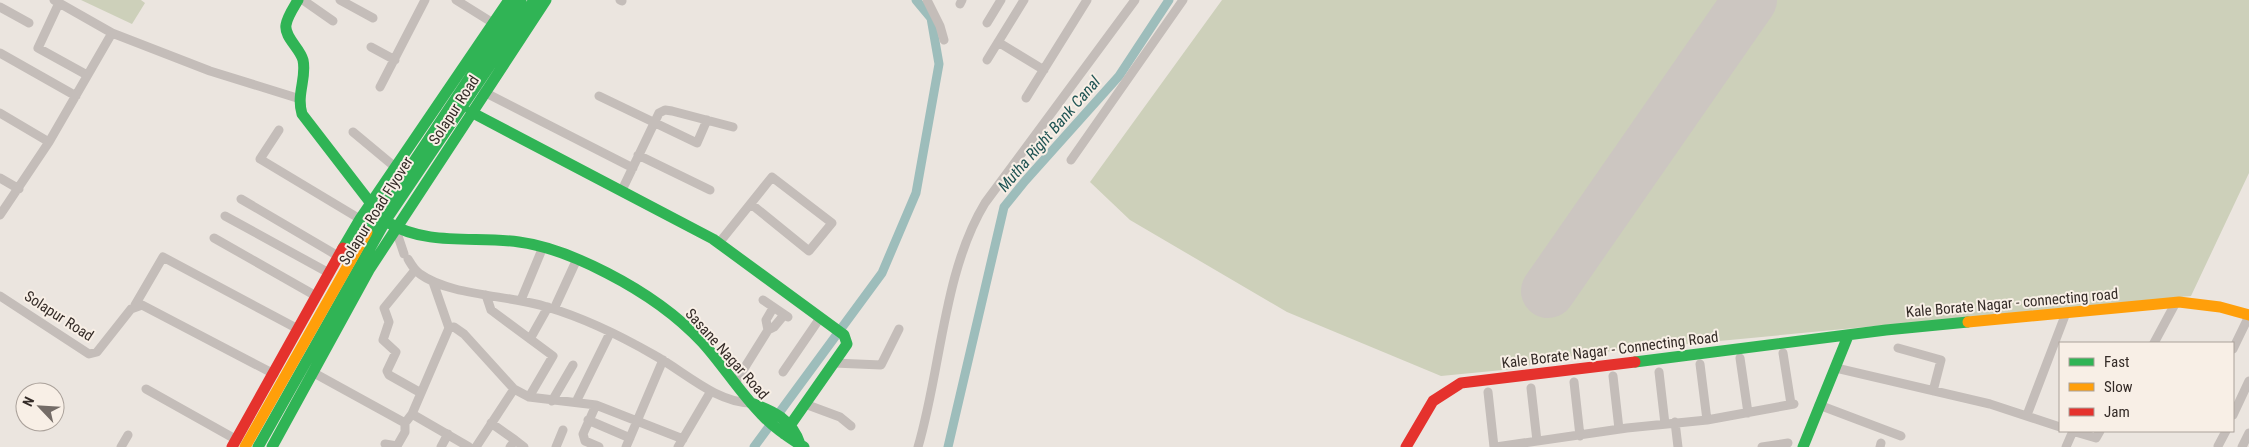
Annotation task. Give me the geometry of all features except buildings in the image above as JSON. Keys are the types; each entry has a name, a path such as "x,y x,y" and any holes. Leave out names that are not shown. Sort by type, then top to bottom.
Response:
{"main road":[{"path":"298,0 286,25 289,36 301,52 304,60 297,98 302,114 370,204 396,230"},
{"name":"Solapur Road","path":"238,445 298,329 326,301 329,273 360,219 509,0"},
{"name":"Solapur Road Flyover","path":"238,445 377,214 521,0"},
{"name":"Solapur Road Flyover","path":"258,447 326,301 386,220 534,0"},
{"name":"Solapur Road","path":"272,447 346,310 471,112 546,0"},
{"path":"471,112 622,190 719,243 844,335 847,344 805,404 787,421 780,431"},
{"name":"Sasane Nagar Road","path":"396,230 452,238 510,240 543,247 577,260 641,292 663,307 694,334 751,404 766,413 780,431 801,446"},
{"name":"Kale Borate Nagar - connecting road","path":"1848,336 1886,330 2177,303 2220,307 2249,315"},
{"path":"1803,447 1848,336"},
{"name":"Kale Borate Nagar - Connecting Road","path":"1406,447 1429,404 1443,391 1461,384 1848,336"},
{"path":"766,413 787,421 798,433 801,446"}],"street":[{"path":"303,0 333,21"},
{"path":"340,0 373,18"},
{"path":"380,87 425,0"},
{"path":"456,0 493,23"},
{"path":"927,0 944,40"},
{"path":"988,23 1001,0"},
{"path":"987,60 1024,0"},
{"path":"1026,98 1087,0"},
{"path":"918,447 956,276 974,222 985,203 1136,0"},
{"path":"1072,160 1183,0"},
{"path":"87,75 38,48 56,1 112,33 210,71 297,98"},
{"path":"0,7 28,23"},
{"path":"0,215 49,142 112,33"},
{"path":"998,42 1044,70"},
{"path":"371,47 395,60"},
{"path":"0,53 76,96"},
{"path":"484,92 633,168"},
{"path":"598,96 697,143 707,120"},
{"path":"622,190 659,113 665,110 733,127"},
{"path":"0,113 49,142"},
{"path":"279,130 260,159 360,219"},
{"path":"353,132 395,167"},
{"path":"638,155 710,190"},
{"path":"719,243 772,177 832,222 809,252 751,204"},
{"path":"0,178 19,189"},
{"path":"241,199 338,256"},
{"path":"225,216 329,273"},
{"path":"396,230 406,256 416,270 433,282 551,308 610,333 663,360 711,391 731,401 751,404"},
{"path":"214,238 326,301"},
{"path":"521,300 543,247"},
{"name":"Solapur Road","path":"0,296 89,354 97,352 135,306 163,257 298,329"},
{"path":"530,339 551,308 577,260"},
{"path":"416,270 384,308 389,322 382,340 396,352 387,371 389,376 421,393"},
{"path":"385,444 397,446 405,432 406,423 412,414 449,328 433,282"},
{"path":"486,295 491,310 553,356 529,397"},
{"path":"762,300 782,311"},
{"path":"2155,342 2177,303"},
{"path":"135,306 150,308 274,374"},
{"path":"768,330 766,320 782,311"},
{"path":"735,383 768,330 774,327 782,311"},
{"path":"2027,415 2066,313"},
{"path":"2234,347 2249,315"},
{"path":"783,372 820,318"},
{"path":"449,328 454,327 464,334 514,389 529,397 596,405 683,438"},
{"path":"834,363 881,365 899,329"},
{"path":"576,402 610,333"},
{"path":"1898,348 1941,360 1933,391"},
{"path":"1488,392 1495,447 1537,441 1550,443 1619,429 1748,414 1792,404 1784,354"},
{"path":"1740,358 1748,414"},
{"path":"626,447 663,360"},
{"path":"1700,364 1707,420"},
{"path":"552,401 573,365"},
{"path":"1836,368 2027,415 2059,427"},
{"path":"314,372 406,423"},
{"path":"1659,372 1665,424"},
{"path":"1613,376 1619,429"},
{"path":"2234,414 2249,381"},
{"path":"1574,382 1580,436"},
{"path":"1531,388 1537,441"},
{"path":"146,389 238,445"},
{"path":"476,447 514,389"},
{"path":"678,447 711,391"},
{"path":"805,404 840,417 852,426"},
{"path":"596,405 588,420 584,438 599,447"},
{"path":"1820,405 1901,436"},
{"path":"412,414 469,447"},
{"path":"588,420 630,438"},
{"path":"1675,422 1678,447"},
{"path":"491,424 512,444 524,447"},
{"path":"556,447 563,430"},
{"path":"2066,447 2072,432"},
{"path":"2075,432 2096,438 2099,432"},
{"path":"2218,446 2225,432"},
{"path":"2242,447 2249,433"},
{"path":"441,447 448,434"},
{"path":"121,447 128,435"},
{"path":"1762,447 1788,443"}],"green space":[{"path":"81,0 141,0 145,3 132,24"},
{"path":"1222,0 2249,0 2249,173 2191,296 1582,354 1513,369 1441,376 1287,312 1130,220 1090,182"}],"waterway":[{"path":"754,447 882,273 916,193 939,64 931,18 916,0"},
{"name":"Mutha Right Bank Canal","path":"948,447 1004,207 1119,76 1169,0"}],"runway":[{"path":"1548,291 1750,0"}],"traffic: fast":[{"path":"298,0 288,19 286,29 287,34 303,60 304,73 300,100 302,114 376,210"},
{"path":"343,248 360,219 509,0"},
{"path":"367,232 521,0"},
{"path":"258,447 386,220 534,0"},
{"path":"272,447 369,270 546,0"},
{"path":"471,112 713,239 844,335 847,344 784,434"},
{"path":"389,223 403,230 435,238 503,240 531,244 575,258 620,280 658,303 692,331 746,398 767,420 804,447"},
{"path":"1635,362 1886,330 1968,322"},
{"path":"1803,447 1848,336"},
{"path":"751,403 775,413 787,423 797,436 800,444"}],"traffic: slow":[{"path":"245,447 367,232"},
{"path":"1968,322 2179,302 2220,307 2249,315"}],"traffic: jam":[{"path":"232,447 343,248"},
{"path":"1406,447 1433,401 1461,383 1635,362"}]}
